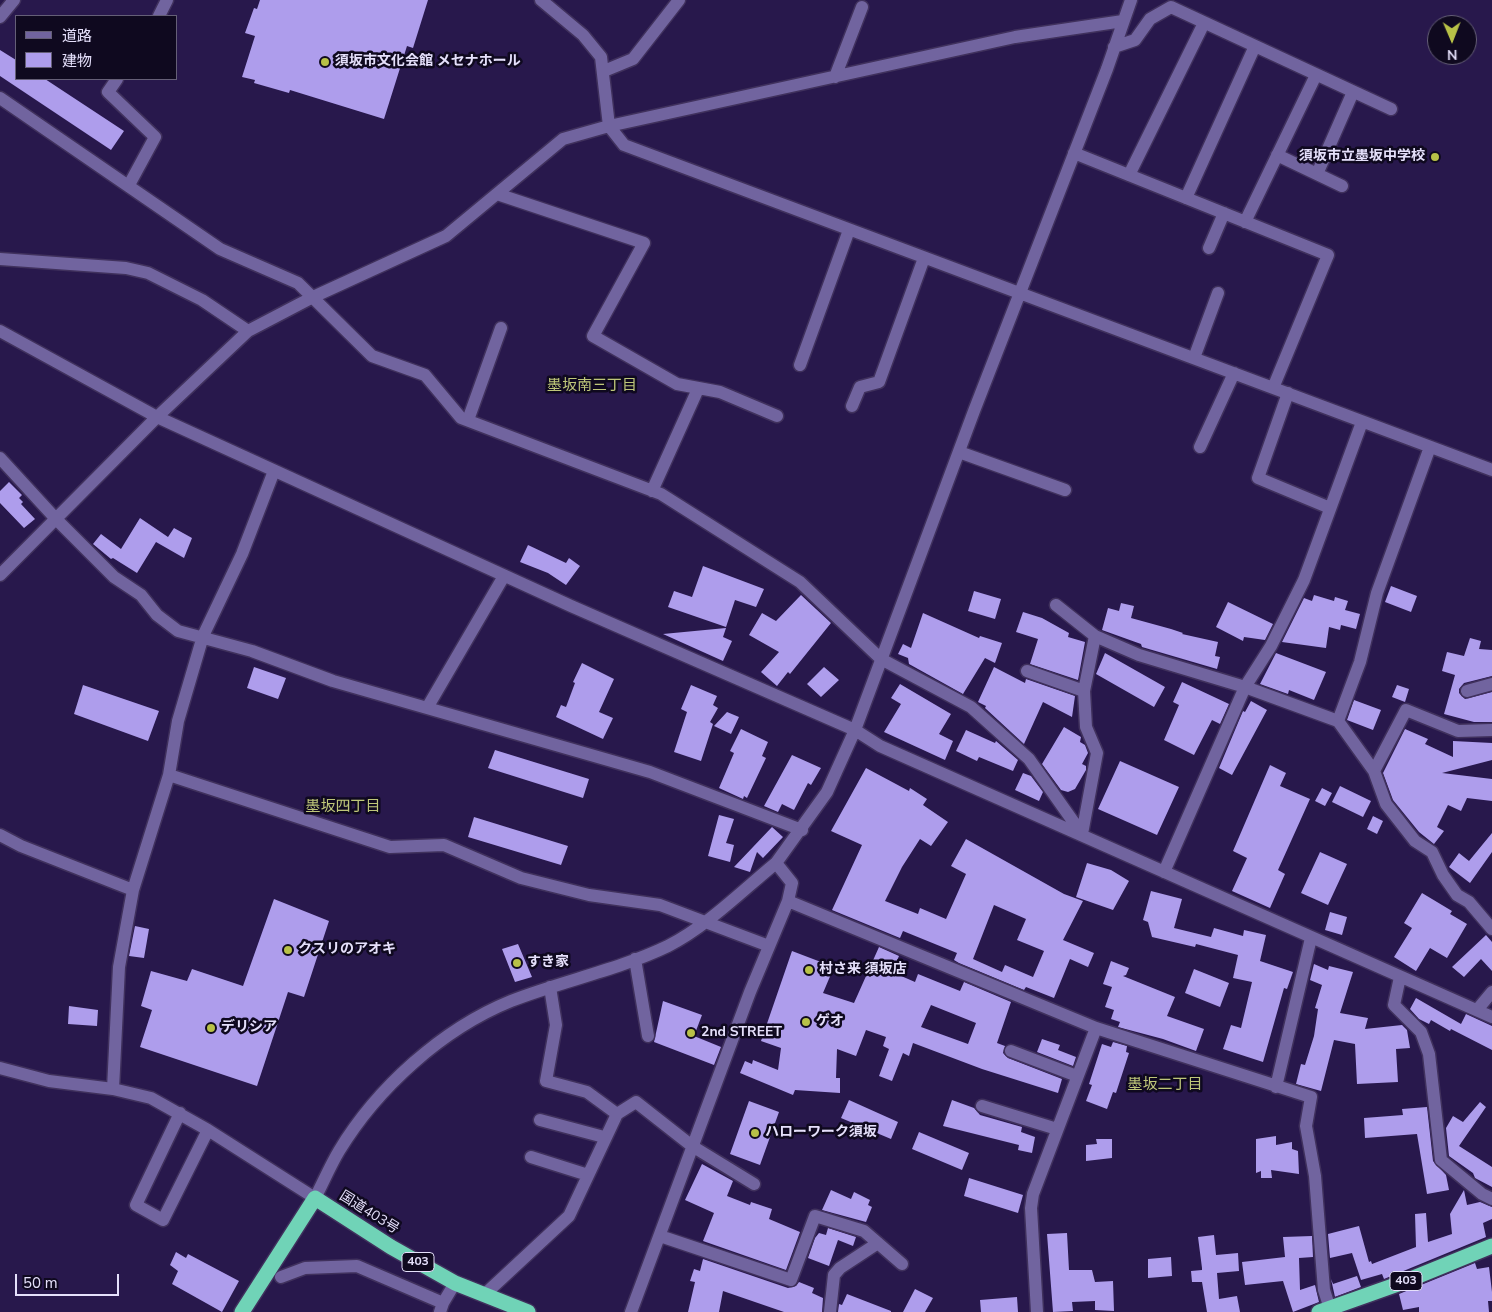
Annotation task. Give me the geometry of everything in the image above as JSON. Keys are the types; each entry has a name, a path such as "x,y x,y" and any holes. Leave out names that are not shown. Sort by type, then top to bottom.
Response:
{"highway":[{"name":"国道403号","path":"315,1198 391,1247 456,1283 528,1312"},
{"path":"242,1312 315,1198"},
{"name":"403","path":"1327,1311 1492,1246"}],"street":[{"path":"0,17 14,0"},
{"path":"159,15 167,0"},
{"path":"541,0 583,35 601,57 609,126 624,144 848,230 1492,470"},
{"path":"604,71 633,59 679,0"},
{"path":"0,1068 49,1081 113,1088 150,1098 180,1113 315,1198 339,1151 354,1129 385,1091 431,1049 509,1002 635,959 669,945 704,922 776,863 802,830 827,792 855,730 1131,0"},
{"path":"835,78 862,7"},
{"path":"1114,48 1135,40 1150,19 1172,7 1391,110"},
{"path":"0,575 157,417 248,331 313,297 446,236 563,139 609,126 835,78 1015,37 1123,22"},
{"path":"1129,175 1204,23"},
{"path":"1186,198 1255,46"},
{"path":"1245,222 1316,75"},
{"path":"116,80 108,92 156,137 129,184"},
{"path":"1317,174 1354,92"},
{"path":"0,98 129,184 220,249 298,283 372,356 424,375 461,418 661,494 800,582 881,659 971,708 1029,759 1082,834"},
{"path":"1074,153 1328,255 1273,388"},
{"path":"1277,155 1342,186"},
{"path":"497,194 644,243 593,336 677,384 720,392 777,416"},
{"path":"1208,248 1224,213"},
{"path":"800,365 848,230"},
{"path":"852,406 860,387 879,382 924,258"},
{"path":"0,259 126,268 148,273 202,300 248,331"},
{"path":"1194,358 1218,293"},
{"path":"468,420 501,328"},
{"path":"0,331 157,417 213,441 274,471 504,576 855,730 880,746 1492,1017"},
{"path":"1200,447 1234,373"},
{"path":"652,491 698,389"},
{"path":"1288,393 1258,478 1330,508"},
{"path":"1164,872 1245,686 1271,646 1304,580 1362,422"},
{"path":"1338,721 1360,662 1378,593 1430,447"},
{"path":"959,452 1065,490"},
{"path":"1,464 114,577 141,595 158,615 178,631 203,636 252,651 333,681 650,772 802,830"},
{"path":"113,1088 119,967 133,890 169,775 178,721 203,636 242,554 274,471"},
{"path":"427,708 504,576"},
{"path":"1056,606 1095,636 1140,655 1245,686 1338,721 1374,772 1386,804 1415,841 1432,852 1443,875 1457,895 1469,902 1492,930"},
{"path":"1082,834 1097,753 1086,727 1084,691 1095,636"},
{"path":"1027,671 1084,691"},
{"path":"1467,692 1492,684"},
{"path":"1374,772 1406,710 1458,731 1492,730"},
{"path":"169,775 390,847 444,845 521,878 590,895 660,905 769,946"},
{"path":"0,834 21,846 133,890"},
{"path":"631,1312 692,1146 788,901 792,883 776,863"},
{"path":"788,901 1096,1028 1311,1097 1306,1126 1315,1176 1327,1311"},
{"path":"1276,1087 1311,938"},
{"path":"635,959 648,1036"},
{"path":"1400,977 1394,1005 1421,1032 1429,1054 1440,1160 1482,1194 1492,1199"},
{"path":"550,987 556,1025 546,1082 587,1092 617,1114"},
{"path":"1477,1010 1492,992"},
{"path":"1037,1312 1031,1208 1033,1194 1096,1028"},
{"path":"1011,1051 1077,1076"},
{"path":"484,1295 569,1216 604,1137 617,1114 636,1102 692,1146 754,1184"},
{"path":"982,1106 1057,1129"},
{"path":"180,1113 136,1205 163,1220 208,1130"},
{"path":"540,1120 604,1137"},
{"path":"531,1157 588,1176"},
{"path":"660,1236 791,1280 815,1216 864,1231 902,1264"},
{"path":"830,1312 834,1275 840,1268 878,1243"},
{"path":"281,1276 306,1268 356,1266 442,1307 456,1283"}],"building":[{"name":"須坂市文化会館 メセナホール","path":"260,0 428,0 413,48 407,46 384,119 290,90 289,93 254,83 255,80 242,77 255,36 245,33 254,8 257,9"},
{"path":"0,50 15,59 15,80 47,80 124,131 111,150 0,76"},
{"path":"9,482 22,495 19,498 23,502 21,504 35,519 24,528 0,503 0,491"},
{"path":"140,518 168,537 174,528 192,538 184,558 156,542 137,573 113,558 111,559 93,544 101,534 121,549"},
{"path":"528,545 566,563 569,558 580,566 566,585 548,573 520,562"},
{"path":"703,566 764,589 756,607 735,600 726,627 668,607 674,591 692,597"},
{"path":"1391,586 1417,596 1411,612 1385,602"},
{"path":"974,591 1001,599 995,619 968,611"},
{"path":"801,595 831,623 790,674 788,672 777,686 761,672 779,652 749,635 762,613 776,621"},
{"path":"1314,595 1334,601 1335,597 1348,601 1345,610 1360,614 1356,629 1341,625 1340,630 1329,627 1326,648 1282,642 1304,598 1312,601"},
{"path":"1228,602 1273,624 1265,640 1244,637 1243,641 1216,627"},
{"path":"1121,603 1134,606 1131,618 1182,634 1218,642 1215,656 1220,657 1217,669 1142,647 1141,644 1102,630 1108,608 1119,611"},
{"path":"1023,612 1042,618 1069,633 1068,637 1085,642 1078,680 1030,664 1038,639 1016,632"},
{"path":"923,613 979,638 980,636 1002,643 995,663 985,658 963,694 909,664 908,658 898,654 903,644 911,648"},
{"path":"726,628 723,637 732,641 723,661 663,634"},
{"path":"1470,638 1481,641 1479,649 1492,650 1492,676 1464,683 1459,689 1459,693 1465,699 1492,692 1492,722 1474,722 1444,714 1455,675 1442,671 1447,652 1464,656"},
{"path":"1105,653 1165,687 1154,707 1096,674"},
{"path":"1276,653 1326,672 1314,700 1289,690 1288,694 1260,684"},
{"path":"582,663 614,679 599,712 613,718 603,739 556,717 561,705 566,707 575,683 573,682"},
{"path":"254,667 286,678 278,699 247,688"},
{"path":"824,667 839,680 821,697 807,684"},
{"path":"994,667 1025,683 1026,679 1075,696 1072,717 1043,702 1024,744 985,708 986,706 978,702"},
{"path":"1182,682 1229,704 1220,724 1212,720 1194,755 1164,740 1179,705 1173,702"},
{"path":"900,684 951,714 939,734 953,741 945,760 884,732 901,704 891,698"},
{"path":"83,685 159,711 148,741 74,714"},
{"path":"691,685 717,696 713,705 718,708 710,722 713,724 701,761 674,752 687,712 681,709"},
{"path":"1397,685 1409,689 1405,702 1392,697"},
{"path":"1354,700 1381,710 1373,730 1347,720"},
{"path":"1251,701 1267,710 1232,775 1219,768 1243,711 1245,712"},
{"path":"727,712 739,717 731,734 714,726"},
{"path":"1064,727 1081,737 1080,742 1085,745 1088,753 1082,764 1086,766 1086,770 1075,789 1068,792 1061,790 1042,764"},
{"path":"741,729 768,742 762,756 766,758 747,798 744,796 743,799 719,788 734,753 730,751"},
{"path":"1405,729 1428,739 1425,744 1453,757 1453,741 1492,743 1492,760 1442,773 1492,779 1492,801 1467,798 1461,811 1448,805 1437,827 1444,831 1434,844 1419,832 1393,800 1383,773"},
{"path":"966,730 995,743 996,741 1018,760 1013,771 979,757 977,761 956,751"},
{"path":"495,750 589,779 583,798 488,768"},
{"path":"792,755 821,768 811,785 808,783 794,810 782,804 778,812 764,806"},
{"path":"1120,761 1179,787 1157,835 1098,809"},
{"path":"1270,765 1286,773 1280,786 1310,799 1278,870 1285,874 1270,908 1232,891 1247,858 1233,851"},
{"path":"866,768 909,791 910,788 927,799 923,805 948,822 931,846 920,839 902,867 885,901 918,914 920,908 946,919 966,874 951,866 966,839 1064,894 1083,901 1063,940 1094,953 1088,967 1070,959 1054,998 1026,987 1024,990 959,963 954,960 957,953 903,931 900,938 832,910 862,845 831,831","holes":["994,905 1026,919 1017,940 1044,951 1033,977 1005,965 1002,972 973,959"]},
{"path":"1023,773 1031,776 1043,792 1039,801 1015,790"},
{"path":"1340,786 1371,801 1363,817 1332,802"},
{"path":"1322,788 1332,793 1325,806 1315,801"},
{"path":"719,815 734,819 726,843 734,845 730,862 708,856"},
{"path":"1373,816 1383,821 1377,834 1367,829"},
{"path":"474,817 568,846 561,865 468,837"},
{"path":"772,827 783,837 763,858 757,852 750,872 734,867"},
{"path":"1492,833 1492,852 1470,883 1449,867 1459,853 1469,861"},
{"path":"1320,852 1347,864 1328,905 1301,893"},
{"path":"1087,863 1111,870 1129,881 1113,910 1076,897"},
{"path":"1151,891 1182,899 1174,928 1211,937 1214,928 1243,936 1244,930 1266,935 1260,961 1293,972 1287,989 1284,988 1263,1062 1223,1049 1231,1025 1241,1028 1252,982 1233,978 1238,955 1196,944 1195,947 1152,937 1148,922 1143,920"},
{"path":"1422,893 1452,911 1450,914 1467,924 1447,958 1430,948 1416,971 1394,957 1412,928 1404,923"},
{"name":"デリシア","path":"274,899 329,921 304,997 288,992 257,1086 140,1047 152,1010 141,1006 151,971 187,981 192,969 243,986"},
{"path":"1330,912 1347,917 1342,935 1325,930"},
{"path":"135,926 149,929 144,958 129,956"},
{"path":"1486,935 1492,942 1492,971 1481,959 1464,977 1452,967"},
{"name":"すき家","path":"518,944 532,977 515,982 502,949"},
{"path":"879,947 899,956 892,972 915,982 918,974 960,991 964,982 1011,1002 997,1043 1005,1046 1003,1053 1008,1058 1062,1079 1058,1093 982,1069 913,1043 909,1056 903,1053 892,1081 879,1076 889,1049 883,1046 886,1037 866,1030 856,1056 837,1049 836,1078 840,1078 840,1093 795,1090 793,1095 740,1073 745,1061 752,1064 753,1060 778,1070 781,1048 761,1041 792,951 834,967 823,993 854,1003","holes":["931,1005 976,1023 968,1044 921,1027"]},
{"path":"1111,961 1129,968 1126,975 1123,976 1175,997 1167,1016 1204,1029 1196,1051 1163,1039 1118,1027 1120,1022 1111,1019 1114,1010 1105,1007 1112,987 1103,984"},
{"path":"1314,964 1328,970 1329,966 1353,972 1340,1013 1368,1018 1365,1029 1402,1025 1407,1030 1410,1048 1396,1049 1398,1082 1357,1084 1355,1044 1334,1040 1321,1091 1296,1084 1301,1064 1305,1065 1314,1036 1318,1009 1315,1008 1322,985 1310,980"},
{"path":"1194,969 1229,983 1220,1007 1185,993"},
{"path":"1416,998 1461,1024 1466,1014 1492,1026 1492,1050 1431,1020 1429,1024 1419,1019 1410,1009"},
{"name":"2nd STREET","path":"663,1001 702,1015 694,1036 721,1047 714,1065 654,1042"},
{"path":"69,1006 98,1010 97,1026 68,1024"},
{"path":"1042,1039 1060,1045 1058,1050 1076,1057 1073,1066 1037,1052"},
{"path":"1113,1042 1127,1046 1126,1052 1129,1053 1116,1093 1113,1092 1107,1109 1086,1101 1092,1085 1089,1084 1102,1044 1111,1047"},
{"path":"849,1100 898,1122 891,1139 841,1118"},
{"path":"952,1100 974,1108 980,1115 1022,1127 1021,1132 1035,1137 1032,1153 1018,1150 1019,1145 943,1126"},
{"name":"ハローワーク須坂","path":"749,1101 779,1112 760,1165 730,1154"},
{"path":"1480,1102 1486,1107 1459,1146 1492,1167 1492,1187 1475,1178 1473,1173 1449,1156 1446,1128 1453,1116 1463,1122"},
{"path":"1427,1107 1433,1161 1446,1175 1449,1190 1427,1194 1417,1134 1365,1138 1364,1118 1403,1115 1402,1109"},
{"path":"919,1132 969,1153 962,1170 912,1149"},
{"path":"1276,1136 1276,1145 1292,1142 1292,1149 1298,1151 1299,1174 1271,1170 1272,1178 1261,1178 1261,1171 1256,1173 1256,1139"},
{"path":"1096,1139 1112,1139 1112,1158 1086,1161 1086,1145 1097,1144"},
{"path":"702,1164 733,1181 727,1196 750,1205 751,1202 772,1209 769,1219 800,1232 786,1270 703,1241 714,1213 685,1200"},
{"path":"969,1178 1023,1195 1018,1213 964,1196"},
{"path":"831,1190 851,1199 854,1192 870,1200 868,1205 872,1207 866,1222 822,1210"},
{"path":"1464,1190 1467,1205 1480,1202 1492,1207 1492,1219 1483,1223 1486,1237 1384,1279 1382,1274 1361,1280 1352,1253 1330,1258 1328,1234 1359,1226 1369,1262 1371,1261 1372,1264 1416,1247 1415,1214 1426,1213 1428,1242 1452,1234 1450,1214"},
{"path":"828,1228 856,1237 853,1246 838,1240 829,1266 808,1258 815,1238 819,1233 826,1235"},
{"path":"1067,1233 1069,1270 1092,1270 1095,1282 1113,1281 1114,1311 1095,1310 1095,1301 1072,1302 1073,1311 1053,1312 1047,1234"},
{"path":"1214,1235 1216,1255 1238,1253 1239,1271 1217,1273 1219,1299 1237,1296 1240,1312 1207,1312 1202,1282 1192,1282 1191,1271 1202,1270 1198,1237"},
{"path":"1312,1236 1313,1257 1299,1258 1300,1290 1315,1285 1319,1302 1293,1312 1283,1281 1245,1285 1242,1262 1285,1257 1283,1237"},
{"path":"176,1252 186,1258 188,1254 239,1281 222,1312 172,1284 178,1271 170,1265"},
{"path":"1171,1257 1172,1276 1148,1278 1148,1259"},
{"path":"703,1259 788,1288 796,1286 799,1282 814,1288 812,1293 823,1298 822,1312 784,1312 723,1291 719,1312 688,1312 695,1282 690,1281 694,1269 700,1271"},
{"path":"1475,1263 1477,1269 1489,1267 1492,1301 1488,1301 1489,1312 1419,1312 1419,1307 1403,1310 1399,1294"},
{"path":"1357,1276 1361,1287 1335,1297 1331,1279 1333,1284"},
{"path":"915,1289 933,1298 925,1312 903,1312"},
{"path":"847,1294 891,1312 838,1312 839,1304 842,1305"},
{"path":"1017,1297 1018,1312 981,1312 980,1300"}],"place":[{"name":"須坂市文化会館 メセナホール","path":"325,62"},
{"name":"須坂市立墨坂中学校","path":"1435,157"},
{"name":"クスリのアオキ","path":"288,950"},
{"name":"すき家","path":"517,963"},
{"name":"村さ来 須坂店","path":"809,970"},
{"name":"ゲオ","path":"806,1022"},
{"name":"デリシア","path":"211,1028"},
{"name":"2nd STREET","path":"691,1033"},
{"name":"ハローワーク須坂","path":"755,1133"}],"district":[{"name":"墨坂南三丁目","path":"592,386"},
{"name":"墨坂四丁目","path":"343,807"},
{"name":"墨坂二丁目","path":"1165,1085"}]}
